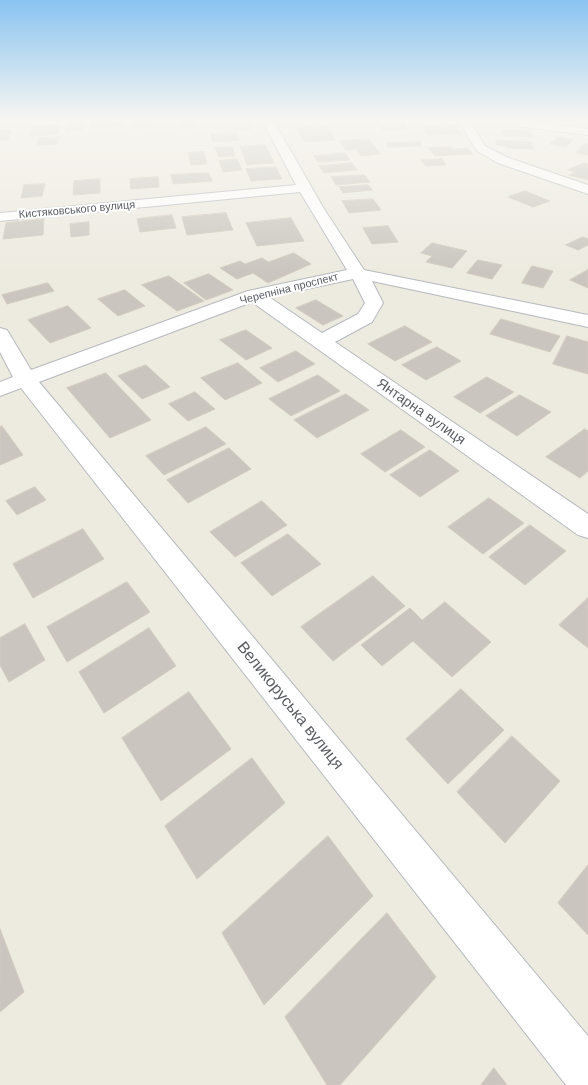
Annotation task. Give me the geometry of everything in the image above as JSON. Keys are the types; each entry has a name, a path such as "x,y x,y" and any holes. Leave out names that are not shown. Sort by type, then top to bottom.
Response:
{"street":[{"path":"293,171 356,273 370,290 374,303 365,318 321,342"},
{"path":"532,171 588,190"},
{"name":"Кистяковського вулиця","path":"0,217 302,188"},
{"name":"Черепніна проспект","path":"12,384 254,295 356,273 588,322"},
{"name":"Янтарна вулиця","path":"254,295 588,528"},
{"name":"Великоруська вулиця","path":"0,334 12,384 588,1074"}],"building":[{"path":"247,171 278,171 282,179 251,181"},
{"path":"322,171 350,171 324,173"},
{"path":"571,171 588,171 588,180 569,175 576,172"},
{"path":"209,173 212,181 173,184 171,175"},
{"path":"364,175 370,182 336,185 331,177"},
{"path":"158,177 159,187 131,189 130,179"},
{"path":"100,179 100,193 73,195 74,181"},
{"path":"45,184 42,196 21,198 24,185"},
{"path":"368,185 373,190 343,193 339,187"},
{"path":"525,191 550,201 533,207 508,197"},
{"path":"373,199 381,210 349,213 342,201"},
{"path":"226,213 233,230 187,235 182,217"},
{"path":"172,215 176,228 140,232 137,219"},
{"path":"291,218 304,241 257,246 246,223"},
{"path":"44,219 43,235 3,239 6,223"},
{"path":"89,222 89,235 71,237 70,224"},
{"path":"388,226 398,242 372,244 363,228"},
{"path":"583,237 588,239 588,245 578,250 566,245"},
{"path":"432,243 467,251 452,268 426,262 432,256 421,253"},
{"path":"294,253 311,264 268,283 253,273 237,279 220,268 240,261 245,264 262,258 268,262"},
{"path":"478,260 502,265 492,279 467,273"},
{"path":"532,266 553,271 543,288 522,283"},
{"path":"588,270 588,288 570,280"},
{"path":"209,274 233,290 206,300 184,283"},
{"path":"169,276 204,301 177,311 142,285"},
{"path":"48,283 54,291 7,304 2,295"},
{"path":"125,290 145,306 118,316 98,299"},
{"path":"316,300 343,316 323,325 296,308"},
{"path":"68,306 91,328 50,343 28,320"},
{"path":"501,319 560,336 550,352 490,334"},
{"path":"405,326 432,342 395,361 368,344"},
{"path":"246,330 272,348 246,360 220,340"},
{"path":"567,336 588,342 588,374 553,364"},
{"path":"437,347 461,361 426,380 402,365"},
{"path":"296,351 315,364 278,382 260,368"},
{"path":"238,363 262,383 225,400 201,378"},
{"path":"146,365 170,387 142,399 118,376"},
{"path":"106,373 151,420 110,438 67,388"},
{"path":"318,375 340,391 291,416 269,399"},
{"path":"487,377 514,392 480,413 454,397"},
{"path":"195,392 215,409 188,421 169,404"},
{"path":"346,394 369,410 317,438 294,420"},
{"path":"520,395 551,412 517,436 486,416"},
{"path":"2,426 23,455 0,465 0,427"},
{"path":"206,427 226,444 164,475 146,456"},
{"path":"585,429 588,431 588,471 580,478 546,457"},
{"path":"401,430 425,447 385,472 361,454"},
{"path":"229,448 251,469 188,503 167,480"},
{"path":"430,450 459,471 420,497 390,475"},
{"path":"35,487 46,500 17,515 6,501"},
{"path":"489,498 524,523 483,554 448,527"},
{"path":"262,501 287,525 235,557 210,532"},
{"path":"530,525 566,551 525,585 489,557"},
{"path":"83,529 104,559 33,598 13,564"},
{"path":"288,534 321,564 272,596 241,563"},
{"path":"373,576 405,606 333,661 301,627"},
{"path":"127,582 150,612 67,662 47,627"},
{"path":"588,598 588,648 559,625"},
{"path":"445,602 491,642 452,677 413,641 382,666 361,645 410,608 422,620"},
{"path":"25,624 45,660 9,682 0,665 0,638"},
{"path":"149,628 176,666 104,713 79,672"},
{"path":"461,689 504,730 448,784 406,739"},
{"path":"189,692 231,749 161,801 122,738"},
{"path":"512,736 560,781 505,843 457,792"},
{"path":"252,758 285,803 197,879 165,826"},
{"path":"328,836 373,896 264,1005 222,933"},
{"path":"588,865 588,935 558,903"},
{"path":"387,913 436,977 340,1085 327,1085 285,1017"},
{"path":"0,929 24,992 0,1012"},
{"path":"494,1068 507,1085 481,1085"}]}
